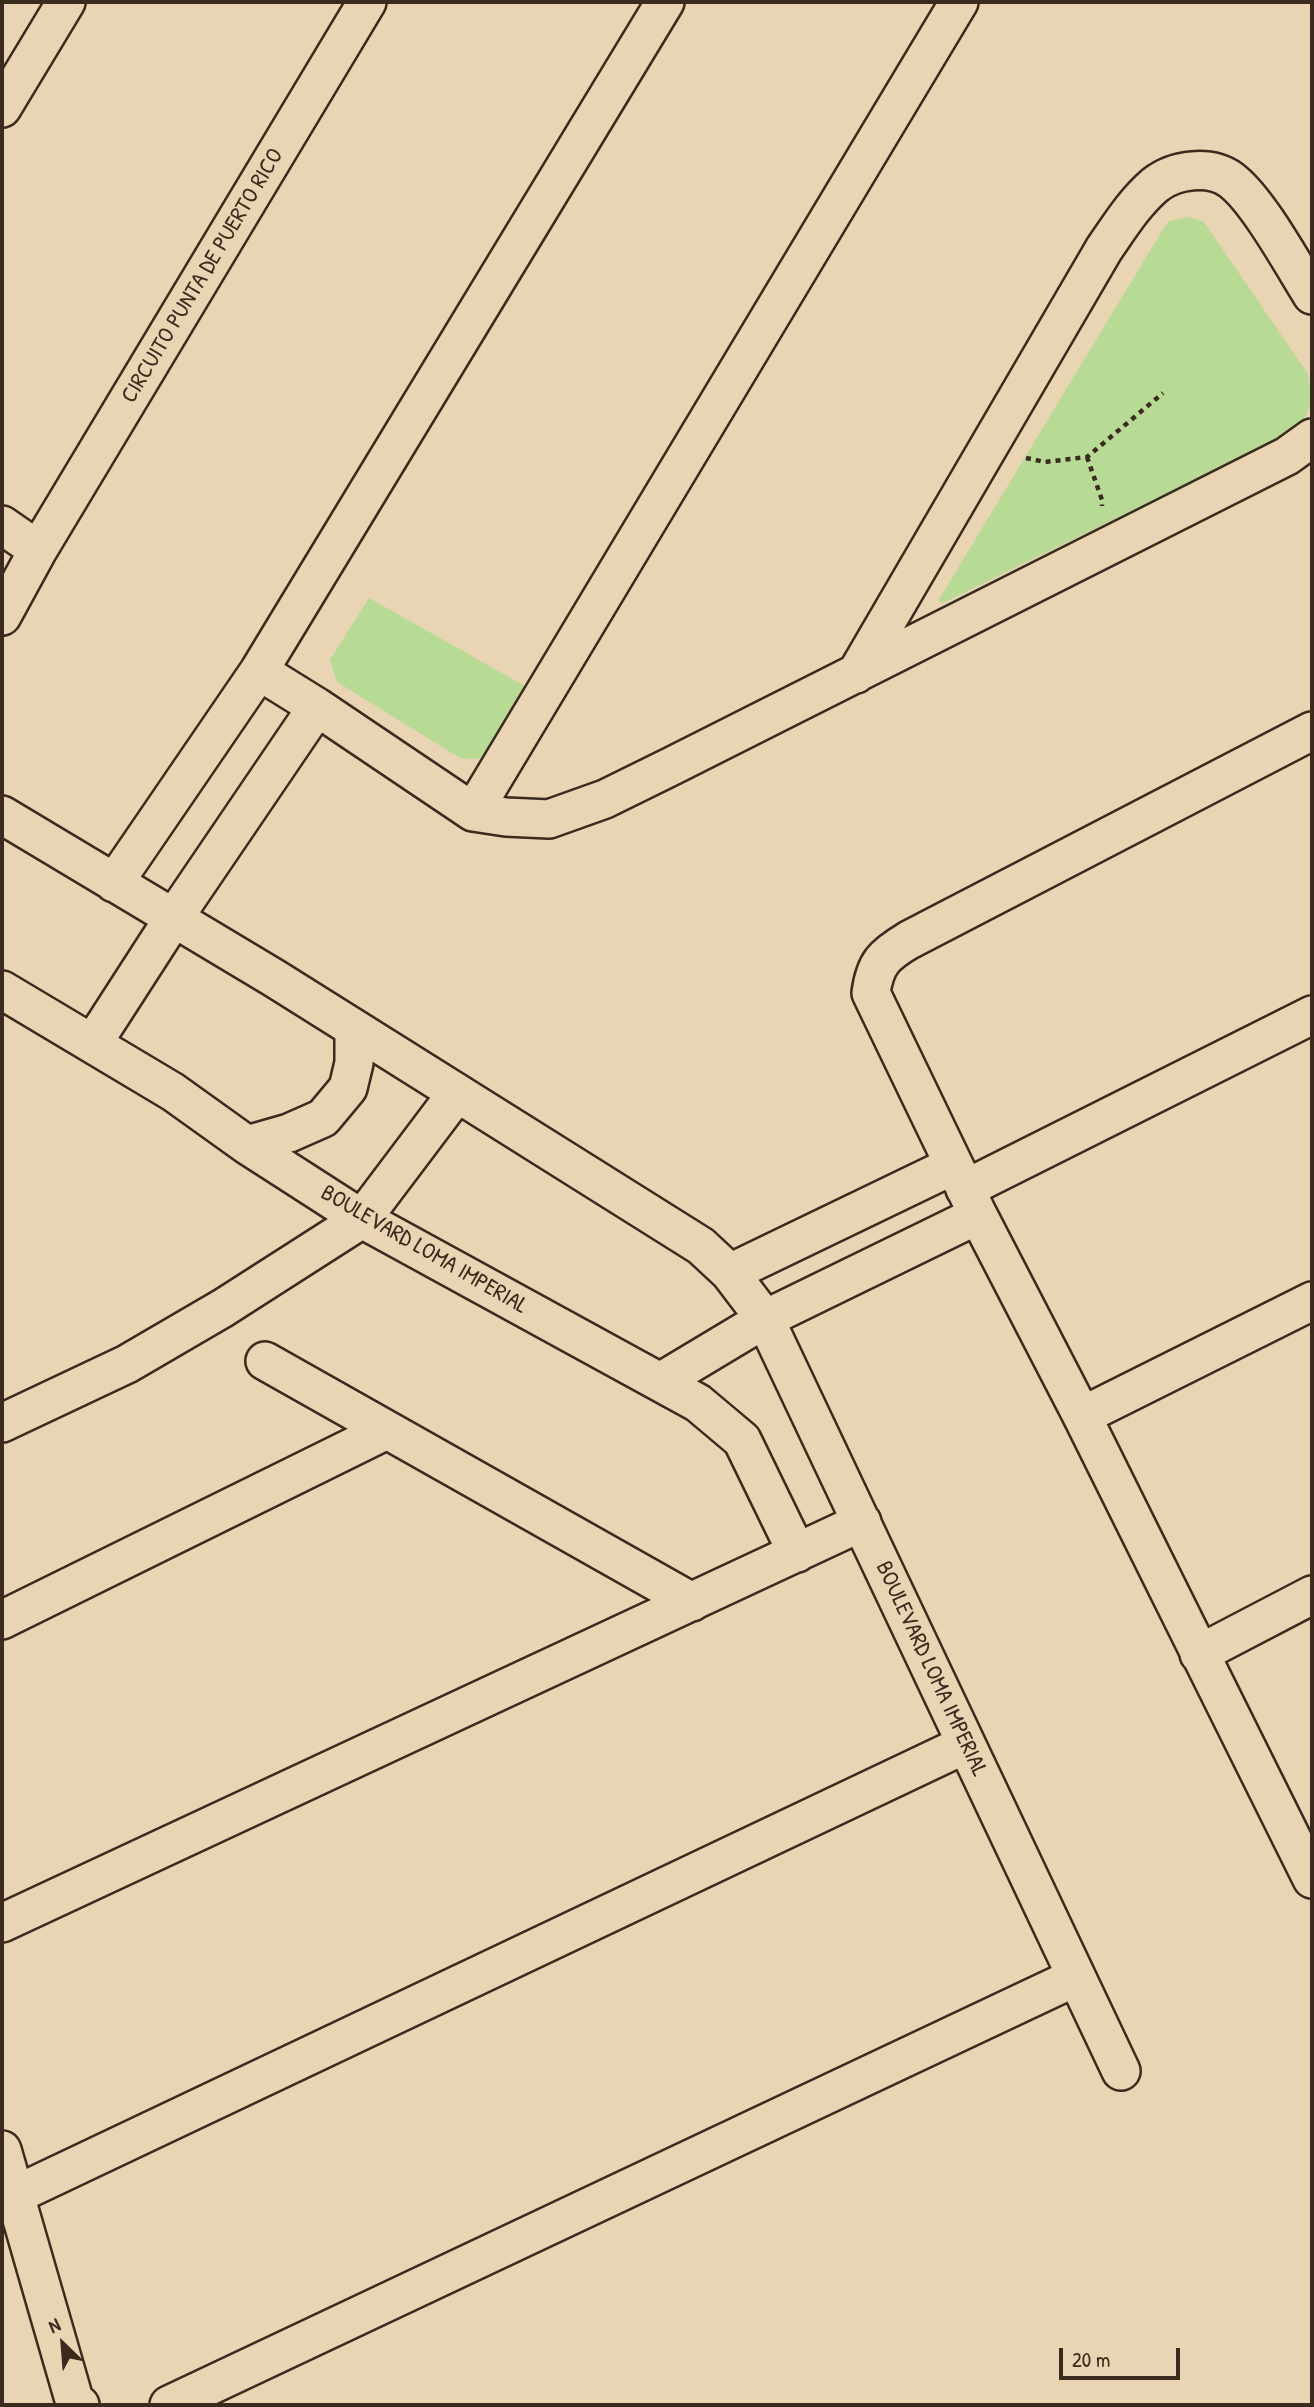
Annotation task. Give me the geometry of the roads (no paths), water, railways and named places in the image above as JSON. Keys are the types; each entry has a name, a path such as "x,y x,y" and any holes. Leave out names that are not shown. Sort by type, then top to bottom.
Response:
{"street":[{"path":"2,108 66,2"},
{"name":"CIRCUITO PUNTA DE PUERTO RICO","path":"2,616 38,550 367,2"},
{"path":"114,883 259,671 665,2"},
{"path":"473,812 959,2"},
{"path":"856,674 1104,249 1132,208 1157,183 1181,173 1208,170 1231,180 1253,205 1312,295"},
{"path":"259,671 317,706 473,812 549,819 605,799 856,674 1287,456 1312,438"},
{"path":"2,525 38,550"},
{"path":"93,1043 317,706"},
{"path":"1311,1874 966,1190 871,993 873,974 887,954 909,940 1312,731"},
{"name":"BOULEVARD LOMA IMPERIAL","path":"2,815 354,1029 701,1246 730,1273 765,1319 1121,2071"},
{"name":"BOULEVARD LOMA IMPERIAL","path":"2,990 173,1092 247,1145 362,1219 698,1403 742,1440 797,1553"},
{"path":"660,1382 765,1319 966,1190 1312,1015"},
{"path":"247,1145 289,1133 323,1118 348,1088 354,1063 354,1029"},
{"path":"2,1423 127,1364 223,1308 362,1219 457,1093"},
{"path":"730,1273 966,1190"},
{"path":"1082,1416 1312,1301"},
{"path":"265,1361 692,1602"},
{"path":"2,1620 387,1430"},
{"path":"2,1923 862,1522"},
{"path":"1199,1654 1312,1595"},
{"path":"15,2195 966,1744"},
{"path":"169,2405 1076,1977"},
{"path":"2,2150 75,2403 80,2405"}]}
